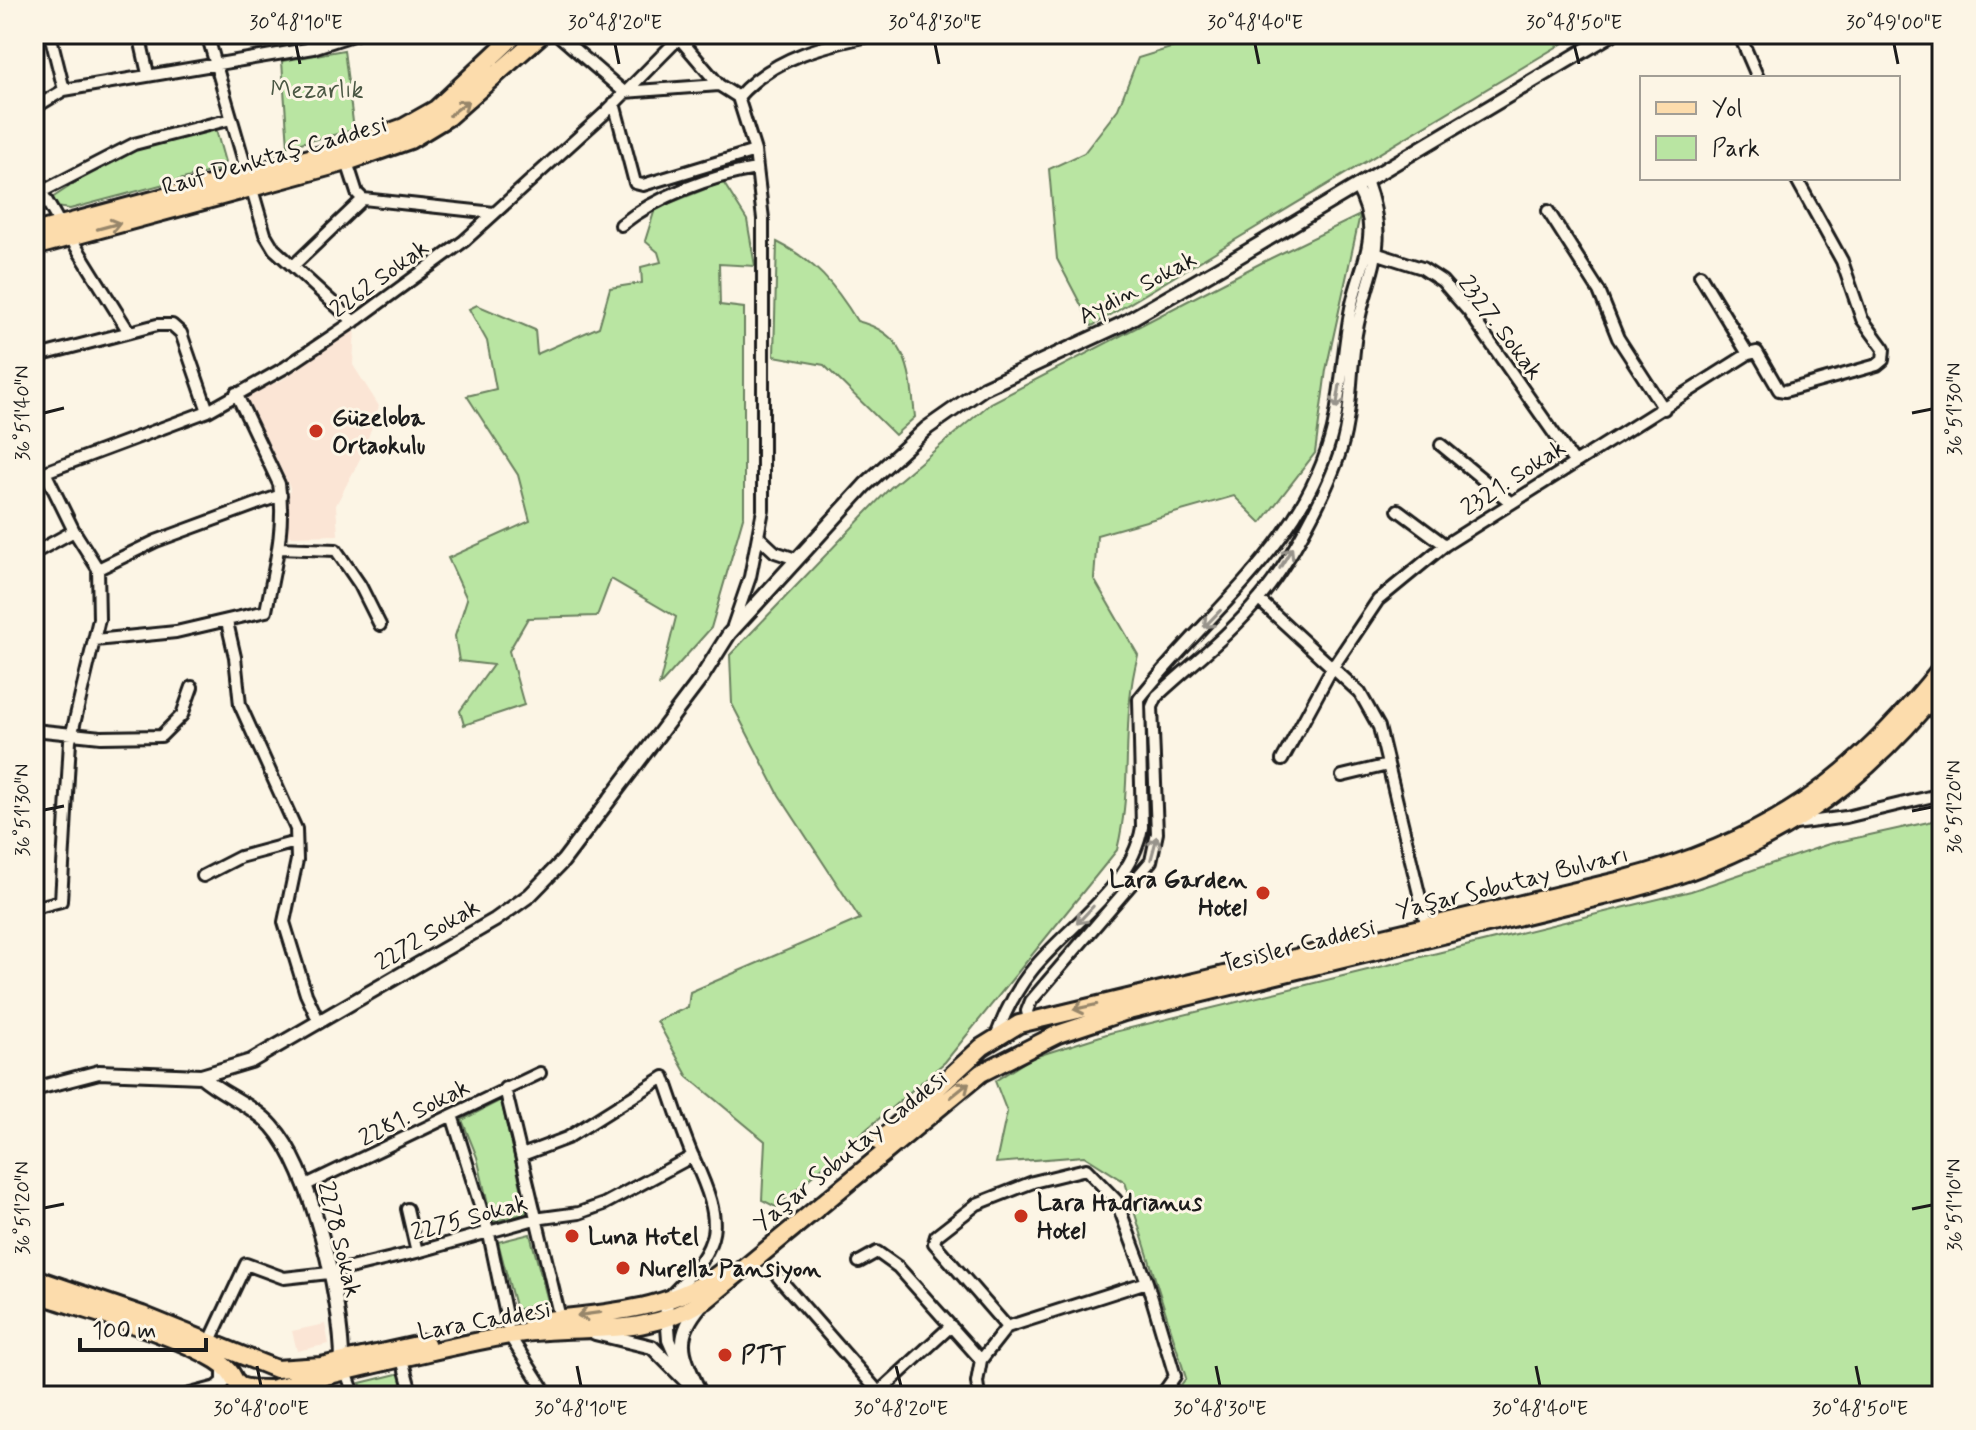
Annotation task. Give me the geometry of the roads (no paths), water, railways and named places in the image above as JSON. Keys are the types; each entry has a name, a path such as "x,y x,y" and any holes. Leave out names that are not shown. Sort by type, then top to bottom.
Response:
{"main road":[{"name":"Rauf Denktaş Caddesi","path":"34,247 248,181 420,119 516,34"},
{"name":"Rauf Denktaş Caddesi","path":"34,232 248,181 347,162 410,140 448,117 542,34"},
{"name":"Yaşar Sobutay Bulvarı","path":"508,1330 560,1318 666,1301 690,1293 715,1278 891,1132 997,1034 1029,1020 1668,868 1764,828 1860,760 1896,723 1942,667"},
{"name":"Tesisler Caddesi","path":"1030,1046 1124,1012 1663,881 1736,854 1793,824 1869,766 1942,685"},
{"path":"1029,1020 1034,1039 1030,1046"},
{"path":"997,1034 1000,1050 1010,1055"},
{"name":"Yaşar Sobutay Caddesi","path":"668,1320 706,1300 981,1073 1030,1046"},
{"path":"34,1278 287,1370 344,1366 508,1330"},
{"path":"34,1297 47,1297 183,1344 229,1374 243,1390 255,1392 263,1382 264,1371 254,1360 243,1360 229,1374"},
{"path":"585,1331 668,1320"},
{"name":"Lara Caddesi","path":"255,1392 344,1366 402,1359 508,1330 585,1331"}],"street":[{"path":"50,34 64,90"},
{"path":"139,34 148,74"},
{"path":"207,34 265,234 274,249 354,322"},
{"path":"309,34 313,48"},
{"path":"34,108 64,90 313,48 356,34"},
{"path":"557,34 624,92 719,85"},
{"path":"738,97 749,85 825,39 879,34"},
{"name":"Aydin Sokak","path":"729,634 865,485 927,428 984,388 1122,324 1612,34"},
{"path":"1739,34 1757,76"},
{"path":"681,36 719,85 738,97 755,151 763,219 763,510 760,538 742,604 729,634"},
{"name":"2262 Sokak","path":"39,470 208,411 286,367 354,322 464,241 614,103 681,36"},
{"path":"614,103 635,183 643,185 755,151"},
{"path":"41,192 134,144 231,119"},
{"path":"347,162 357,193 363,199 494,213"},
{"path":"621,225 639,210 729,173 756,169"},
{"path":"34,179 56,217"},
{"path":"1700,275 1748,354 1757,352 1779,390 1785,391 1877,365 1883,360 1884,349 1862,319 1842,261 1797,180"},
{"path":"1029,1020 1027,1011 1031,1001 1151,861 1157,833 1152,707 1157,696 1259,600 1295,543 1340,451 1348,416 1356,335 1374,253 1361,183"},
{"path":"293,266 363,199"},
{"path":"1548,211 1599,291 1618,338 1664,409"},
{"path":"70,237 129,332"},
{"path":"997,1034 1033,970 1114,883 1135,854 1142,827 1139,699 1259,565 1285,530 1318,471 1332,431 1354,296 1374,253"},
{"name":"2327. Sokak","path":"1374,253 1422,268 1442,281 1469,312 1574,462"},
{"path":"34,357 157,325 172,325 181,333 208,411"},
{"name":"2321. Sokak","path":"1282,760 1331,670 1378,600 1445,545 1748,354"},
{"path":"95,640 227,622 266,611 283,520 281,495 279,484 236,393"},
{"path":"1441,445 1510,502"},
{"path":"34,908 61,901 72,733 99,619 98,569 39,470"},
{"path":"98,569 156,541 281,495"},
{"path":"1398,510 1445,545"},
{"path":"34,553 74,531"},
{"path":"760,538 775,552 796,559"},
{"path":"278,548 336,550 360,585 380,625"},
{"path":"1259,600 1331,670 1360,693 1379,727 1427,927"},
{"path":"227,622 235,657 240,705 251,737 288,807 296,842 295,880 284,910 284,922 306,994 319,1022"},
{"name":"2272 Sokak","path":"34,1089 99,1072 201,1076 251,1061 441,953 530,895 563,861 700,680 729,634"},
{"path":"34,730 101,737 161,736 182,715 192,687"},
{"path":"1342,776 1388,765"},
{"path":"1793,824 1846,817 1942,794"},
{"path":"203,876 240,857 296,842"},
{"name":"2281. Sokak","path":"306,1185 540,1073"},
{"name":"2278 Sokak","path":"201,1076 221,1093 270,1123 306,1185 329,1273 344,1366"},
{"path":"522,1155 567,1138 664,1077 716,1214 711,1242 696,1272 666,1301 673,1355 701,1396"},
{"path":"505,1088 560,1318"},
{"path":"452,1115 489,1234 508,1330 548,1396"},
{"name":"2275 Sokak","path":"210,1341 246,1264 284,1278 329,1273 489,1234 535,1219 579,1213 604,1204 693,1156"},
{"path":"1007,1327 934,1243 936,1236 977,1204 1033,1182 1086,1169 1116,1200 1147,1282 1175,1376 1161,1396"},
{"path":"407,1209 417,1252"},
{"path":"859,1262 877,1252 898,1267 981,1360"},
{"path":"778,1277 880,1394 951,1326"},
{"path":"979,1396 977,1382 981,1360 1007,1327 1147,1282"},
{"path":"701,1396 682,1354 681,1342 685,1327 706,1300"},
{"name":"Lara Caddesi","path":"585,1331 652,1347 701,1396"},
{"path":"402,1359 412,1396"},
{"path":"344,1366 355,1396"},
{"path":"187,1396 217,1388 229,1374"}],"place":[{"name":"Güzeloba Ortaokulu","path":"316,431"},
{"name":"Lara Garden Hotel","path":"1263,893"},
{"name":"Lara Hadrianus Hotel","path":"1021,1216"},
{"name":"Luna Hotel","path":"572,1236"},
{"name":"Nurella Pansiyon","path":"623,1268"},
{"name":"PTT","path":"725,1355"}],"park label":[{"name":"Mezarlık","path":"317,89"}]}
